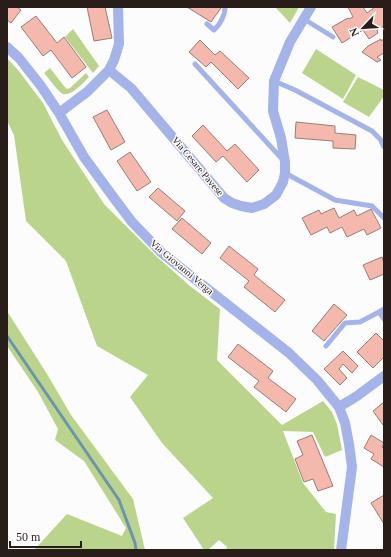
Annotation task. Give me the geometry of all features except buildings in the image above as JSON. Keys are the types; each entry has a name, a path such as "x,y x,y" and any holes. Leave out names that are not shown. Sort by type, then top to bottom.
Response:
{"street":[{"path":"59,112 87,92 110,70 119,44 118,7"},
{"path":"285,167 281,138 273,111 274,81 290,42 310,7"},
{"name":"Via Giovanni Verga","path":"7,47 19,58 41,86 59,112 84,157 132,222 162,253 289,353 317,380 338,407 345,423 352,467 341,550"},
{"name":"Via Cesare Pavese","path":"110,70 132,88 224,198 232,204 252,208 264,204 276,195 283,182 285,167"},
{"path":"338,407 357,396 384,376"}],"lane":[{"path":"207,24 214,30 218,27 225,12 225,7"},
{"path":"304,19 333,37"},
{"path":"195,64 285,167 335,200 372,206 384,218"},
{"path":"274,81 295,90 372,131 380,139 384,147"},
{"path":"326,346 345,323 360,322 382,311 384,319"}],"green space":[{"path":"275,7 299,7 290,23"},
{"path":"73,29 99,66 93,73 65,37"},
{"path":"316,49 356,75 343,99 302,73"},
{"path":"7,58 43,103 62,140 104,204 156,256 190,286 220,309 217,360 282,425 323,401 332,412 337,424 342,450 325,457 313,432 283,431 303,483 326,512 336,514 334,550 226,550 227,547 219,540 208,550 204,550 183,518 213,498 162,443 130,397 148,375 97,346 66,261 26,221 14,135 7,121"},
{"path":"50,68 67,89 86,73 89,77 74,91 63,94 44,73"},
{"path":"358,77 384,90 384,96 369,117 343,102"},
{"path":"7,311 71,415 133,499 145,550 34,550 67,514 122,536 126,528 84,461 55,440 58,429 38,392 7,346"}],"waterway":[{"path":"7,336 119,500 135,543 136,550"}]}
